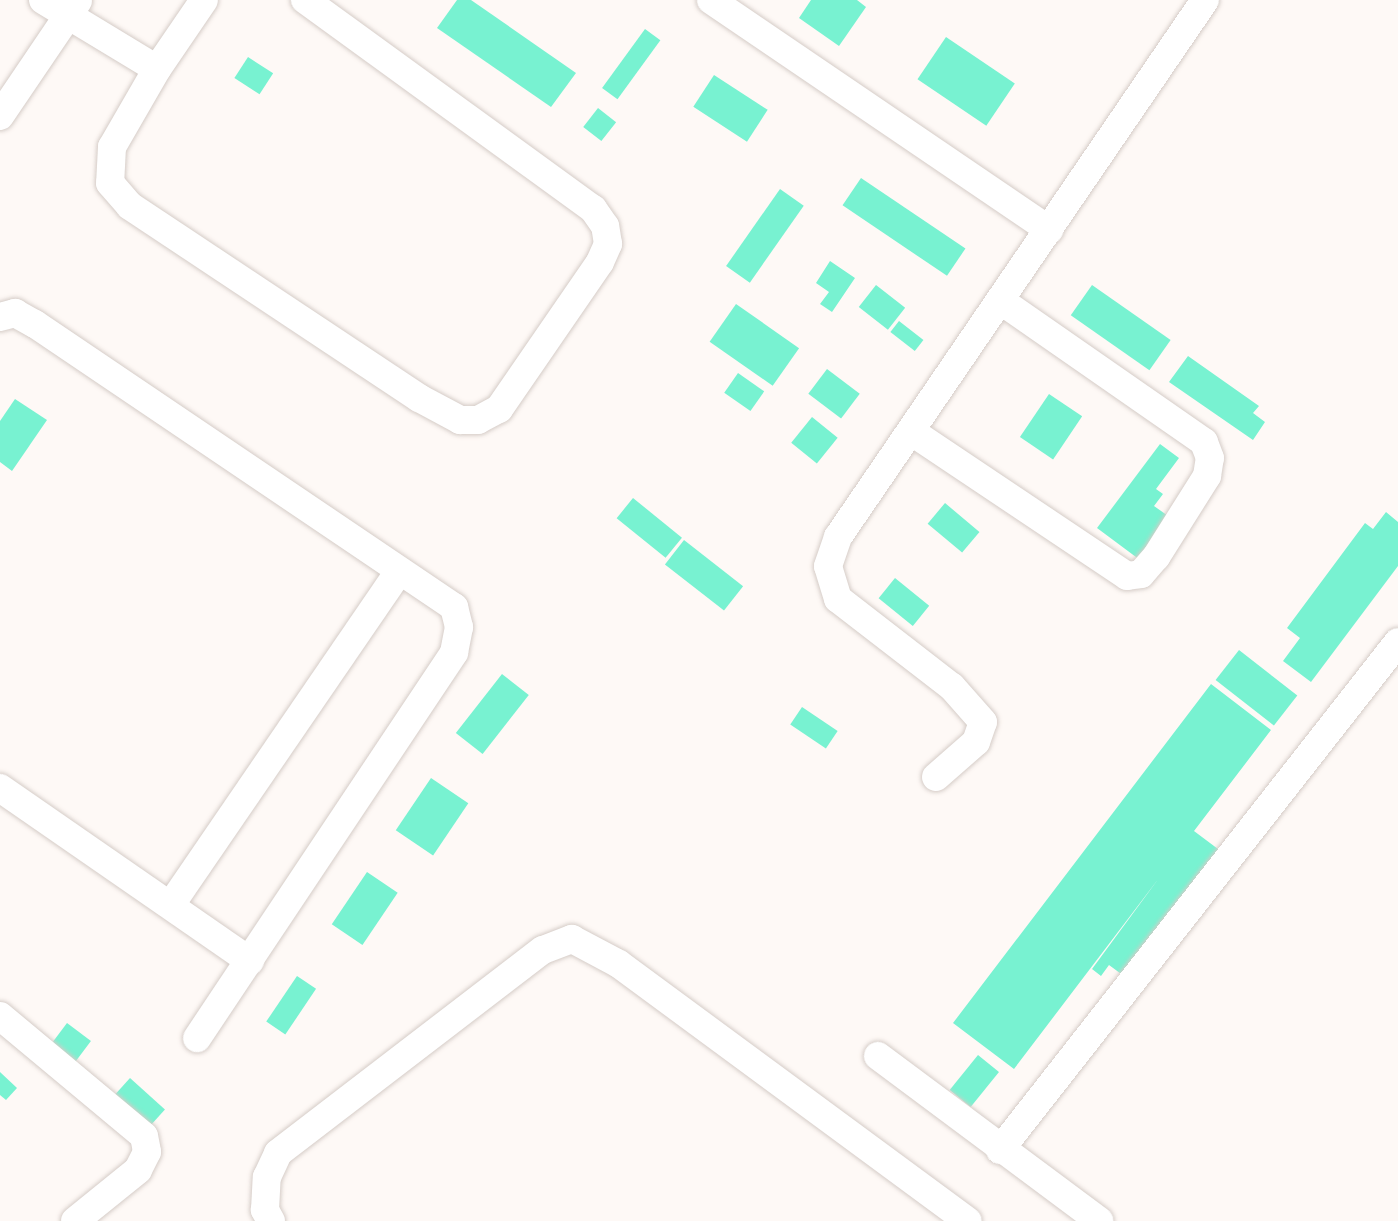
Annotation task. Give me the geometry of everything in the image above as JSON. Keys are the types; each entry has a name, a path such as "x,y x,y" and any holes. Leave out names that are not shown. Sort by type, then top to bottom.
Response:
{"street":[{"path":"43,0 74,8 157,69"},
{"path":"204,0 157,69 112,147 110,183 130,206 419,398 460,420 478,420 500,409 600,262 608,244 605,226 593,209 305,0"},
{"path":"936,777 976,742 983,722 952,687 838,599 828,566 838,537 912,432 1205,0"},
{"path":"727,5 1048,230"},
{"path":"0,116 74,8"},
{"path":"912,432 1126,576 1141,574 1156,557 1207,476 1210,458 1204,442 1001,301"},
{"path":"0,317 15,313 35,324 454,607 459,627 454,653 197,1038"},
{"path":"172,903 399,571"},
{"path":"1000,1150 1393,659"},
{"path":"0,788 172,903 250,961"},
{"path":"271,1221 265,1210 267,1177 278,1153 543,950 572,939 619,964 968,1221"},
{"path":"0,1016 144,1136 147,1152 138,1170 75,1221"},
{"path":"878,1056 1000,1150 1099,1221"}],"building":[{"path":"457,0 471,0 576,73 551,107 437,28"},
{"path":"811,0 857,0 866,7 839,46 799,18"},
{"path":"645,29 660,40 617,99 602,88"},
{"path":"946,37 1015,83 986,126 917,79"},
{"path":"248,57 273,73 260,94 234,78"},
{"path":"714,75 768,110 747,142 693,107"},
{"path":"598,108 616,122 601,141 583,127"},
{"path":"861,178 965,248 947,276 843,205"},
{"path":"780,189 804,206 750,283 726,266"},
{"path":"830,261 855,278 832,312 820,304 829,292 816,283"},
{"path":"876,285 905,308 888,330 859,307"},
{"path":"1092,285 1171,340 1149,370 1071,315"},
{"path":"736,304 799,348 773,386 710,342"},
{"path":"899,321 923,340 915,351 890,332"},
{"path":"1188,356 1259,406 1253,413 1265,422 1253,440 1169,382"},
{"path":"827,369 860,394 841,418 808,394"},
{"path":"738,373 764,391 750,411 724,393"},
{"path":"1049,394 1082,416 1053,459 1020,437"},
{"path":"15,399 47,420 12,471 0,462 0,421"},
{"path":"812,417 838,438 817,463 791,443"},
{"path":"1160,444 1179,458 1156,489 1163,494 1154,506 1171,518 1140,560 1097,528"},
{"path":"633,498 682,538 666,558 617,518"},
{"path":"945,503 979,532 962,553 928,524"},
{"path":"1386,512 1398,522 1398,566 1311,682 1283,661 1300,638 1287,628 1365,523 1373,529"},
{"path":"684,540 743,586 724,611 665,564"},
{"path":"895,578 929,606 913,626 879,598"},
{"path":"1239,650 1297,696 1274,726 1216,680"},
{"path":"502,674 529,695 483,754 456,733"},
{"path":"1211,684 1271,730 1194,831 1222,852 1128,979 1109,965 1101,976 1092,969 1159,878 1014,1069 953,1023"},
{"path":"802,707 838,731 826,748 790,724"},
{"path":"431,778 468,803 433,855 396,830"},
{"path":"367,872 398,893 362,945 332,924"},
{"path":"297,976 316,989 285,1034 266,1022"},
{"path":"67,1023 91,1041 70,1068 47,1050"},
{"path":"978,1055 999,1072 971,1107 950,1090"},
{"path":"0,1072 17,1088 6,1100 0,1095"},
{"path":"130,1078 165,1109 144,1132 109,1101"}]}
